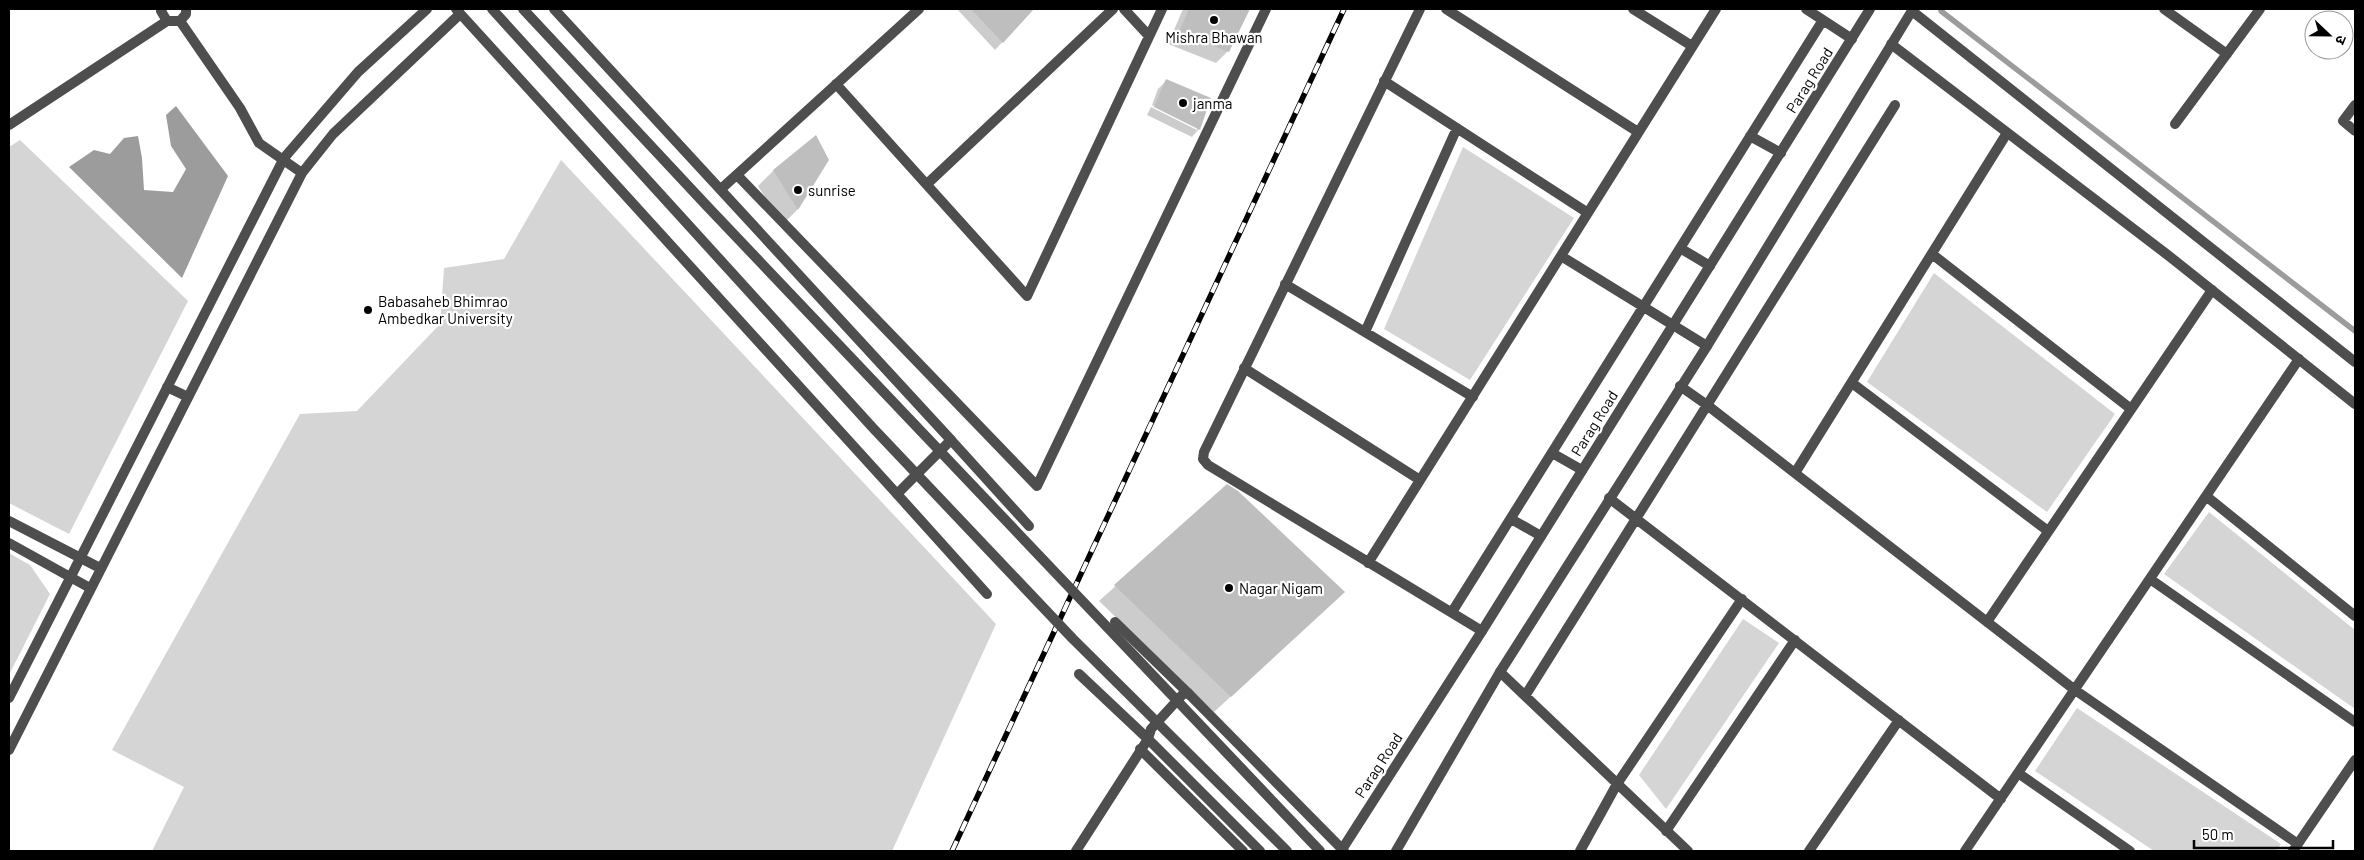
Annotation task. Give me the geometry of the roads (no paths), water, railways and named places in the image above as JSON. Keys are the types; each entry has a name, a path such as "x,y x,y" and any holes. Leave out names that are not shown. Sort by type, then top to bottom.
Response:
{"street":[{"path":"162,9 161,11 167,21"},
{"path":"180,22 186,14 186,9"},
{"path":"9,698 284,158 358,72 427,9"},
{"path":"492,9 880,435 1073,639 1286,851"},
{"path":"523,9 706,205 1320,851"},
{"path":"554,9 1029,526"},
{"path":"721,189 738,176 919,9"},
{"path":"927,184 1114,9"},
{"path":"1124,9 1149,36"},
{"path":"836,84 1027,296 1162,9"},
{"path":"738,176 1037,486 1266,9"},
{"path":"1420,9 1244,368 1204,452 1203,459 1216,470 1479,628"},
{"path":"1446,9 1638,132"},
{"path":"1633,9 1692,46"},
{"path":"1368,563 1716,9"},
{"path":"1806,9 1848,36"},
{"name":"Parag Road","path":"1342,851 1848,36 1870,9"},
{"path":"2164,9 2227,54"},
{"path":"2175,124 2260,9"},
{"path":"9,750 302,174 333,134 461,10 987,594"},
{"path":"1396,851 1500,672 1707,346 1912,10 2355,362"},
{"path":"1452,612 1515,521 1648,308 1680,248 1823,20"},
{"path":"9,125 167,21 180,22"},
{"path":"180,22 240,108 259,143 284,158 302,174"},
{"path":"1891,44 2212,290 2355,404"},
{"path":"1384,81 1588,213"},
{"path":"1525,696 1895,105"},
{"path":"2355,105 2343,122 2355,131"},
{"path":"1365,332 1457,128"},
{"path":"1795,473 2007,133"},
{"path":"1750,136 1777,151"},
{"path":"1680,248 1707,264"},
{"path":"1932,254 2131,409"},
{"path":"1561,256 1671,322 1707,346"},
{"path":"1285,284 1473,397"},
{"path":"1986,622 2212,290"},
{"path":"1965,851 2299,359"},
{"path":"1244,368 1420,480"},
{"path":"1852,382 2048,531"},
{"path":"1680,386 2075,690 2295,848 2355,760"},
{"path":"167,387 188,397"},
{"path":"897,494 951,440"},
{"path":"1555,455 1579,468"},
{"path":"2206,496 2355,616"},
{"path":"1609,498 2001,799"},
{"path":"9,521 100,568"},
{"path":"1515,521 1538,534"},
{"path":"9,544 90,588"},
{"path":"2150,579 2355,722"},
{"path":"1580,851 1617,784 1742,599"},
{"path":"1115,622 1188,693 1342,851"},
{"path":"1666,831 1795,640"},
{"path":"1500,672 1688,851"},
{"path":"1080,674 1260,851"},
{"path":"1076,851 1148,739 1151,730 1183,694 1188,693"},
{"path":"1809,851 1899,720"},
{"path":"1140,749 1243,851"},
{"path":"2018,773 2130,851"}],"waterway":[{"path":"1941,11 2355,331"}],"railway":[{"path":"952,851 1344,9"}],"place":[{"name":"Mishra Bhawan","path":"1214,20"},
{"name":"janma","path":"1183,103"},
{"name":"sunrise","path":"798,190"},
{"name":"Babasaheb Bhimrao Ambedkar University","path":"368,310"},
{"name":"Nagar Nigam","path":"1229,588"}]}
